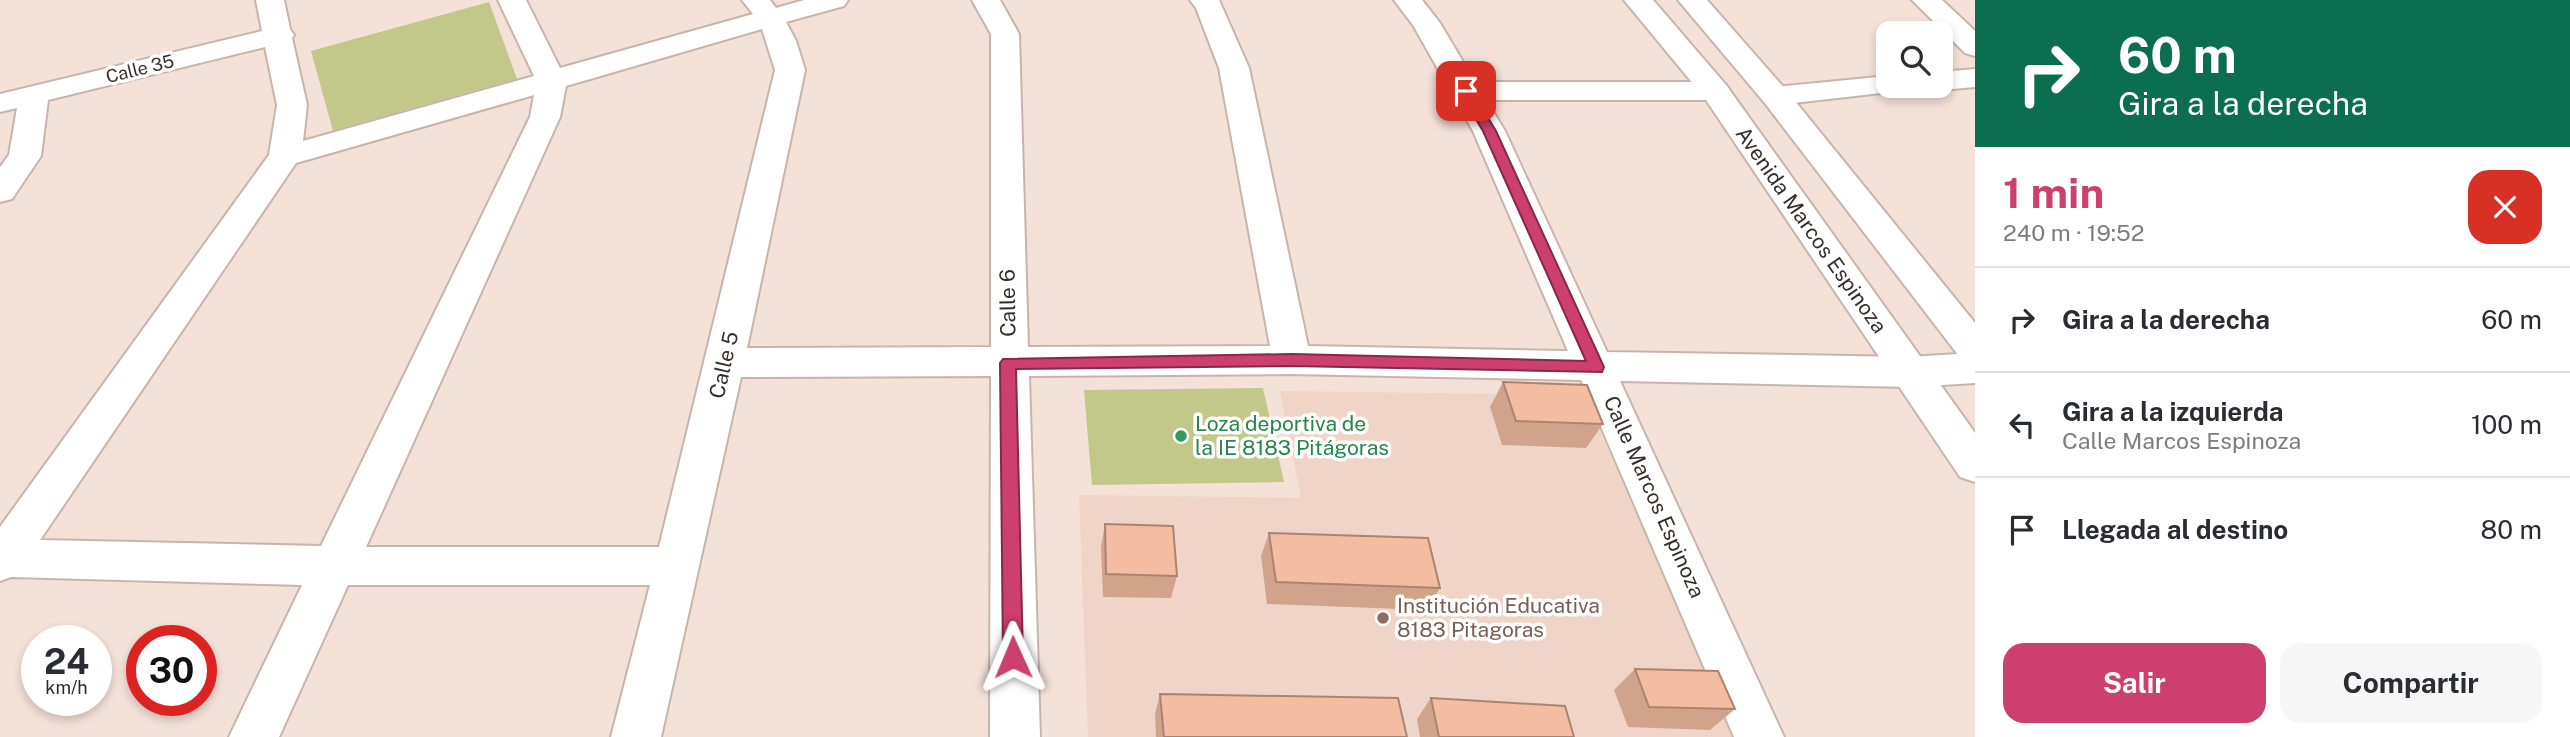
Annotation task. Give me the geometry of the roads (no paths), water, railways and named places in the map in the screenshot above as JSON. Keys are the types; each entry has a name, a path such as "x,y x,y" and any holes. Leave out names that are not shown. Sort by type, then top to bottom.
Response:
{"street":[{"path":"1,559 285,156 292,105 280,34 270,0"},
{"path":"254,737 545,117 552,82 512,0"},
{"path":"285,156 552,82 764,9 834,0"},
{"name":"Calle 6","path":"986,0 1005,34 1014,737"},
{"path":"1204,0 1209,5 1234,68 1292,360"},
{"name":"Calle Marcos Espinoza","path":"1408,0 1426,23 1489,131 1597,367 1759,737"},
{"name":"Avenida Marcos Espinoza","path":"1638,0 1715,91 1975,466"},
{"path":"1692,0 1775,96 1975,350"},
{"path":"1926,0 1975,47"},
{"name":"Calle 5","path":"636,737 725,363 790,69 785,43 764,9"},
{"name":"Calle 35","path":"0,103 280,34"},
{"path":"1953,80 1975,78"},
{"path":"1775,96 1876,86"},
{"path":"1466,91 1715,91"},
{"path":"0,191 24,156 34,95"},
{"path":"725,363 1292,360 1909,372 1975,369"},
{"path":"1,559 333,566 675,566"}],"place":[{"name":"Loza deportiva de la IE 8183 Pitágoras","path":"1181,436"},
{"name":"Institución Educativa 8183 Pitagoras","path":"1383,618"}]}
